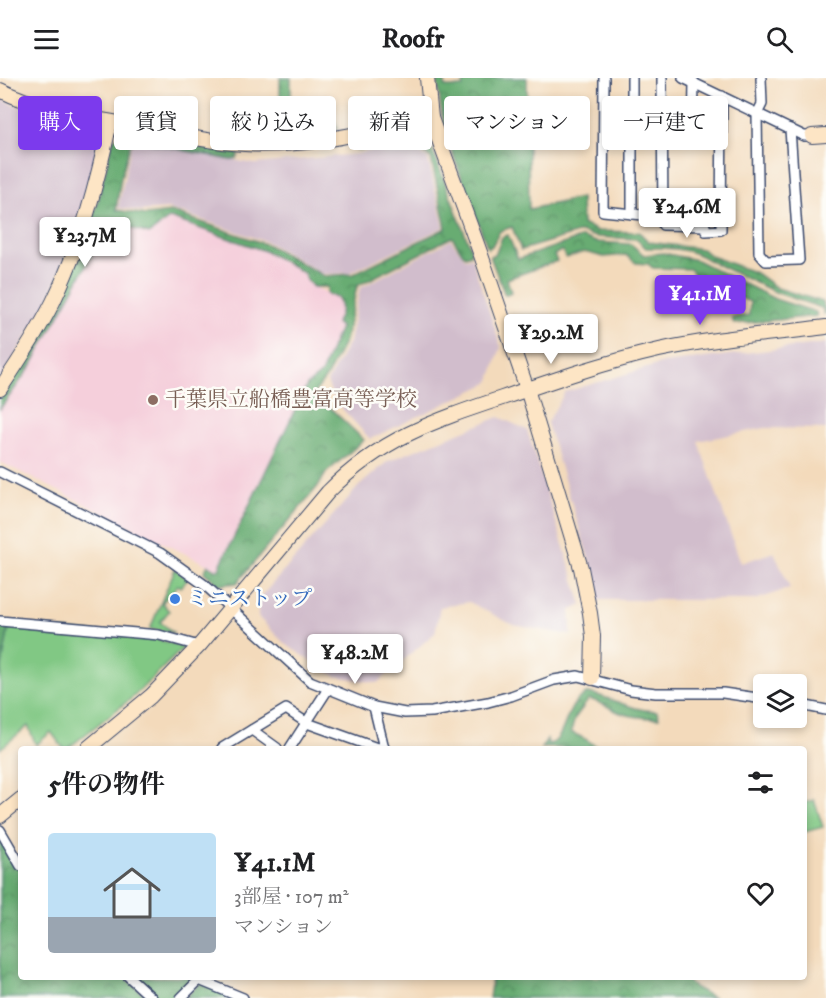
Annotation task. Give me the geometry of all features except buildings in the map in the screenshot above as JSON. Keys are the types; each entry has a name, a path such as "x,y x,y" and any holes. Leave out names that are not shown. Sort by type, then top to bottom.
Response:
{"street":[{"path":"427,78 428,96"},
{"path":"604,78 603,211 663,217"},
{"path":"632,78 632,214"},
{"path":"662,78 663,225 705,226 706,231 712,232 721,230 722,150"},
{"path":"683,78 706,83 722,96"},
{"path":"761,78 762,104 756,114 759,253 766,261 799,260 789,129"},
{"path":"694,82 694,96"},
{"path":"0,90 38,105 110,122 219,142 266,144 318,141 348,135"},
{"path":"728,99 804,136 819,136"},
{"path":"0,389 48,312 70,264 91,205 110,122"},
{"path":"432,123 482,255 527,389 584,580 592,636 592,678"},
{"path":"90,746 151,696 199,646 328,492 364,459 415,429 527,389 626,358 699,342 826,327"},
{"path":"0,472 160,552 191,573 310,681 374,707 405,713 432,712 488,702 568,677 592,678 631,690 656,693 723,693 753,697"},
{"path":"0,621 159,635 199,646"},
{"path":"291,746 328,689"},
{"path":"807,706 826,710"},
{"path":"374,707 384,746"},
{"path":"225,746 286,709 307,723 371,746"},
{"path":"252,730 274,746"},
{"path":"0,816 18,801"},
{"path":"0,830 18,861"},
{"path":"132,980 152,998"},
{"path":"182,998 199,980 243,998"}],"shaded area":[{"path":"0,99 18,106 18,150 99,150 86,203 48,301 0,380"},
{"path":"130,150 182,150 255,164 356,154 374,150 416,150 428,159 444,227 349,273 323,274 267,242 170,209 139,211 118,208"},
{"name":"千葉県立船橋豊富高等学校","path":"170,218 265,251 305,273 313,287 338,298 341,303 341,311 336,323 340,327 321,374 307,385 218,570 0,462 0,409 31,366 102,235 133,229 149,234"},
{"path":"451,240 464,257 467,259 471,256 501,347 489,383 370,439 335,401 327,382 349,342 360,288"},
{"path":"826,343 826,429 765,428 698,441 741,563 774,552 790,588 755,600 598,600 590,563 547,423 565,392 664,363"},
{"path":"499,417 527,430 582,605 570,611 571,635 513,625 469,602 440,607 435,633 377,683 335,676 285,644 258,617 258,600 359,486 388,461"}],"green space":[{"path":"280,78 291,78 291,96 280,96"},
{"path":"437,78 445,78 445,87 463,87 464,78 527,78 527,96 444,96 444,124"},
{"path":"113,139 114,150 129,150 116,210 146,215 172,212 268,245 324,276 353,274 446,228 431,158 420,150 432,149 471,249 471,254 466,256 452,237 357,286 345,341 327,376 315,392 314,398 318,403 325,403 364,440 326,473 319,485 237,583 219,585 204,572 208,565 218,570 307,385 321,374 340,327 336,323 340,302 338,298 327,294 327,287 313,287 304,273 265,251 170,218 149,234 133,229 103,235 31,366 0,409 0,399 24,363 84,237 97,205"},
{"path":"198,147 240,152 237,159 231,160 183,150 198,150"},
{"path":"451,150 528,150 529,209 581,198 582,224 598,231 639,232 649,242 702,249 711,256 756,273 777,288 823,302 826,313 824,314 822,308 777,293 694,253 646,248 636,239 596,237 581,232 521,250 512,227 500,231 488,249"},
{"path":"508,235 518,259 583,237 596,242 631,244 644,255 663,253 697,260 775,299 816,312 817,316 734,324 732,318 749,315 750,302 697,278 690,269 653,268 648,264 636,263 626,255 604,257 584,252 566,258 562,250 554,255 557,261 507,279 511,292 505,295 490,256 496,253 502,237"},
{"path":"175,569 188,579 181,587 178,585 162,603 169,611 160,622 174,633 150,629"},
{"path":"0,624 9,625 0,678"},
{"path":"9,625 157,639 184,647 133,697 71,746 62,746 51,732 36,745 28,726 0,749 0,678"},
{"path":"589,693 598,695 631,707 657,711 659,718 626,715 589,699 575,718 571,732 596,746 543,746 547,739 548,744 559,737 574,704"},
{"path":"814,800 823,827 807,831 807,802"},
{"path":"0,837 18,866 18,980 127,980 148,998 0,998"},
{"path":"136,980 194,981 179,998 157,998"},
{"path":"492,980 686,980 714,998 489,998"},
{"path":"200,983 237,998 185,998"}],"place":[{"name":"千葉県立船橋豊富高等学校","path":"153,400"},
{"name":"ミニストップ","path":"175,599"}]}
